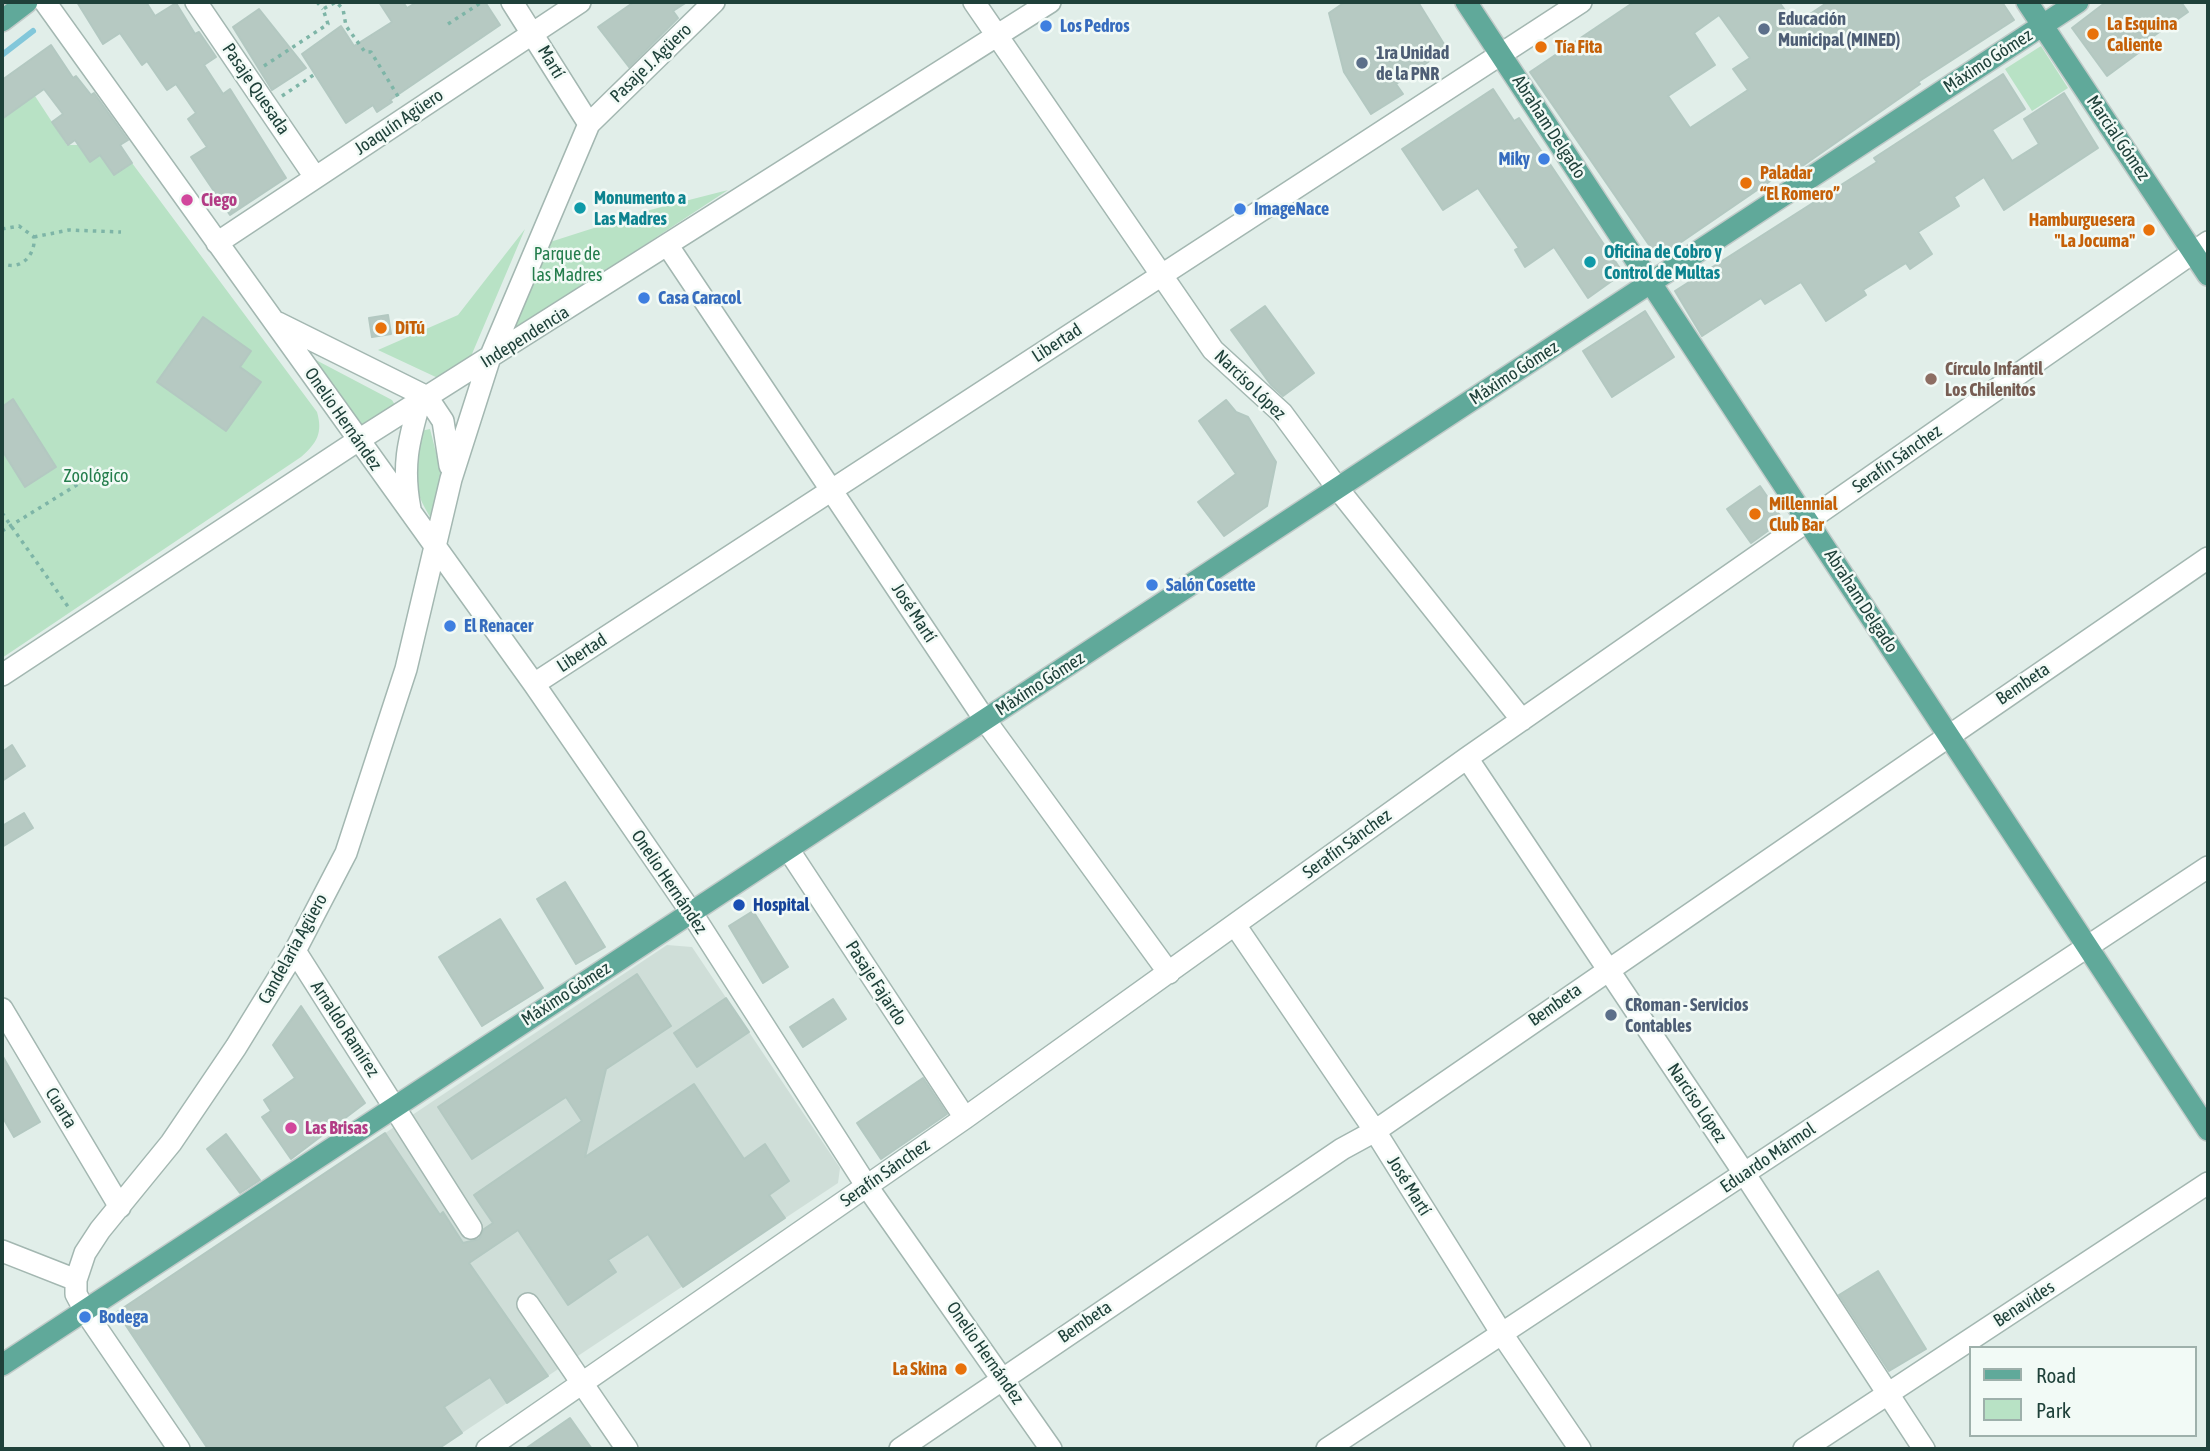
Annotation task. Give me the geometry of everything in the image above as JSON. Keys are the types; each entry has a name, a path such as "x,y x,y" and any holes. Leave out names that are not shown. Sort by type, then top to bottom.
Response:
{"main road":[{"path":"2,21 27,2"},
{"name":"Abraham Delgado","path":"1466,2 2089,945 2208,1130"},
{"name":"Marcial Gómez","path":"2026,2 2201,247 2208,275"},
{"name":"Máximo Gómez","path":"2,1365 2078,2"}],"street":[{"name":"Onelio Hernández","path":"45,2 534,684 691,912 866,1185 1051,1449"},
{"name":"Pasaje Quesada","path":"196,2 315,177"},
{"name":"Martí","path":"512,2 589,124"},
{"name":"Joaquín Agüero","path":"217,243 580,2"},
{"name":"Pasaje J. Agüero","path":"589,124 714,2"},
{"name":"Narciso López","path":"974,2 1213,351 1282,413 1338,489 1522,720"},
{"name":"Independencia","path":"2,675 423,399 489,360 1050,2"},
{"name":"Libertad","path":"534,684 1581,2"},
{"path":"489,360 589,124"},
{"name":"José Martí","path":"668,246 985,720 1169,972"},
{"name":"Serafín Sánchez","path":"487,1449 965,1118 1467,758 2201,247"},
{"name":"Onelio Hernández","path":"276,322 423,399"},
{"name":"Candelaria Agüero","path":"76,1280 85,1253 178,1132 236,1047 295,951 346,853 406,669 451,479 489,360"},
{"path":"411,514 404,480 407,448 423,399 443,421 451,479"},
{"name":"Bembeta","path":"900,1449 1330,1157 1375,1131 2208,558"},
{"name":"Narciso López","path":"1467,758 1744,1173 1924,1449"},
{"name":"Pasaje Fajardo","path":"788,849 965,1118"},
{"name":"Eduardo Mármol","path":"1327,1449 2208,867"},
{"name":"José Martí","path":"1235,925 1375,1131 1502,1334 1580,1449"},
{"name":"Arnaldo Ramírez","path":"295,951 471,1227"},
{"name":"Cuarta","path":"2,1009 120,1207"},
{"name":"Benavides","path":"1804,1449 2208,1183"},
{"path":"2,1251 76,1280 76,1294 85,1311 179,1449"},
{"path":"528,1304 627,1449"}],"path":[{"path":"247,76 328,24 323,9 317,2"},
{"path":"323,9 335,2 343,9 346,26 365,52 371,52 410,115"},
{"path":"447,24 482,2"},
{"path":"268,105 315,74"},
{"path":"2,229 19,226 34,237 69,230 121,232"},
{"path":"2,262 14,266 24,263 33,248 34,237"},
{"path":"2,531 79,483"},
{"path":"2,513 80,624"}],"shaded area":[{"path":"667,945 692,947 840,1168 838,1183 438,1449 208,1449 117,1312"}],"green space":[{"path":"2041,46 2068,88 2032,111 2005,69"},
{"name":"Zoológico","path":"35,96 67,145 78,145 90,162 100,155 114,175 132,163 317,412 319,432 315,442 301,457 2,658 2,116"},
{"name":"Parque de las Madres","path":"728,190 514,331 547,243 650,210"},
{"name":"Parque de las Madres","path":"525,229 469,361 440,379 378,350 458,315"},
{"path":"314,359 392,400 395,405 363,428"},
{"path":"430,429 443,480 433,522 416,488 414,469 421,431"}],"building":[{"path":"77,2 146,2 155,16 176,3 195,34 199,32 216,57 204,65 223,94 230,89 286,178 230,215 191,157 207,147 188,119 196,113 176,84 167,90 147,61 142,65 120,33 103,44"},
{"path":"379,2 403,2 407,8 417,2 485,2 500,25 390,100 392,102 377,112 373,105 346,123 302,54 341,26 354,46 392,22"},
{"path":"634,2 687,2 673,11 678,18 629,67 598,27"},
{"name":"1ra Unidad de la PNR","path":"1345,2 1418,2 1447,49 1396,84 1403,94 1371,114 1344,72 1329,13"},
{"path":"1634,2 1779,2 1795,24 1828,2 2002,2 2014,20 1918,82 1920,84 1801,167 1798,162 1658,258 1530,72","holes":["1719,15 1750,58 1733,69 1748,90 1690,128 1668,96 1715,65 1694,33"]},
{"path":"2106,2 2181,2 2188,12 2138,47 2141,51 2107,76 2072,28"},
{"path":"259,9 306,68 272,90 233,27"},
{"path":"51,45 73,78 76,76 91,95 94,93 128,140 120,145 132,163 114,175 100,155 90,162 75,140 68,145 52,122 63,114 44,89 2,119 2,80"},
{"path":"2003,74 2025,109 1992,130 2012,161 2039,144 2024,119 2064,93 2098,148 2004,210 1984,177 1954,197 1959,206 1918,232 1932,254 1910,269 1906,263 1863,290 1866,295 1826,321 1801,282 1765,304 1761,298 1702,336 1675,291 1877,162 1874,158"},
{"path":"1493,89 1514,121 1519,118 1623,273 1588,298 1554,247 1525,267 1515,250 1519,248 1478,188 1443,210 1402,149"},
{"path":"1265,306 1314,373 1283,396 1271,385 1231,330"},
{"path":"1645,311 1674,357 1612,397 1583,351"},
{"path":"388,315 391,334 372,337 369,318"},
{"path":"203,317 251,351 240,367 261,382 226,431 157,382"},
{"path":"13,399 56,467 25,487 2,450 2,407"},
{"path":"1226,400 1236,412 1248,417 1276,462 1267,506 1224,536 1198,502 1236,474 1199,421"},
{"name":"Millennial Club Bar","path":"1760,486 1783,520 1751,543 1727,509"},
{"path":"12,745 25,766 2,781 2,752"},
{"path":"24,813 33,828 2,847 2,826"},
{"path":"565,882 605,947 576,964 537,899"},
{"path":"753,911 788,967 763,983 729,926"},
{"path":"500,919 543,988 482,1026 439,957"},
{"path":"637,974 671,1026 606,1069 585,1157 694,1084 744,1159 765,1144 789,1181 769,1195 785,1218 683,1287 648,1234 608,1260 616,1272 568,1305 518,1230 469,1263 548,1376 507,1403 490,1377 444,1407 462,1433 438,1449 208,1449 117,1312 385,1133 440,1215 443,1212 463,1243 479,1239 484,1229 493,1223 474,1195 582,1121 566,1097 472,1159 438,1107"},
{"path":"726,998 749,1032 697,1067 674,1033"},
{"path":"833,999 846,1019 803,1047 790,1027"},
{"path":"301,1006 365,1103 291,1159 262,1117 271,1111 264,1100 295,1078 273,1045"},
{"path":"2,1055 40,1122 14,1137 2,1116"},
{"path":"923,1078 947,1114 881,1159 857,1123"},
{"path":"226,1134 260,1180 240,1193 207,1149"},
{"path":"1878,1271 1926,1349 1889,1371 1839,1295"},
{"path":"570,1418 592,1449 525,1449"}],"waterway":[{"path":"2,55 33,31"}],"place":[{"name":"Los Pedros","path":"1046,26"},
{"name":"Educación Municipal (MINED)","path":"1764,29"},
{"name":"La Esquina Caliente","path":"2093,34"},
{"name":"Tía Fita","path":"1541,47"},
{"name":"1ra Unidad de la PNR","path":"1362,63"},
{"name":"Miky","path":"1544,159"},
{"name":"Paladar “El Romero”","path":"1746,183"},
{"name":"Ciego","path":"187,200"},
{"name":"Monumento a Las Madres","path":"580,208"},
{"name":"ImageNace","path":"1240,209"},
{"name":"Hamburguesera \"La Jocuma\"","path":"2149,230"},
{"name":"Oficina de Cobro y Control de Multas","path":"1590,262"},
{"name":"Casa Caracol","path":"644,298"},
{"name":"DiTú","path":"381,328"},
{"name":"Círculo Infantil Los Chilenitos","path":"1931,379"},
{"name":"Millennial Club Bar","path":"1755,514"},
{"name":"Salón Cosette","path":"1152,585"},
{"name":"El Renacer","path":"450,626"},
{"name":"Hospital","path":"739,905"},
{"name":"CRoman - Servicios Contables","path":"1611,1015"},
{"name":"Las Brisas","path":"291,1128"},
{"name":"Bodega","path":"85,1317"},
{"name":"La Skina","path":"961,1369"}]}
